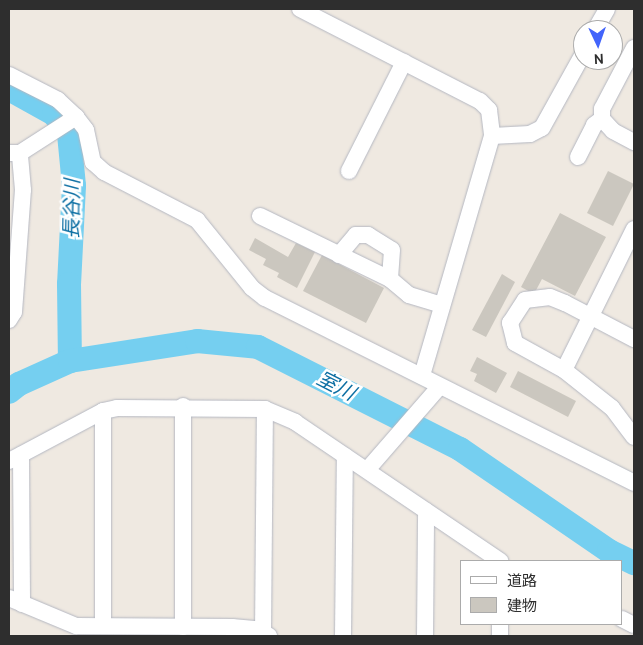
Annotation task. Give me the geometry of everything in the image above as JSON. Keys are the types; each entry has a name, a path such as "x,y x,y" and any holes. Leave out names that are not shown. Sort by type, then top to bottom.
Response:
{"street":[{"path":"300,9 480,101 489,110 492,136 441,305 422,376"},
{"path":"634,48 602,109 602,119 613,132 634,142"},
{"path":"349,171 404,62"},
{"path":"492,136 530,134 542,128 574,70"},
{"path":"9,75 58,100 76,117 86,130 93,162 100,169 197,220 252,288 265,298 422,376 435,391 634,483"},
{"path":"9,320 14,312 22,208 15,153 76,117"},
{"path":"578,157 594,125 602,119"},
{"path":"260,216 390,279 409,295 441,305"},
{"path":"564,370 634,229"},
{"path":"339,255 356,235 368,235 392,250 390,279"},
{"path":"634,339 550,297 534,298 520,305 510,323 515,343 564,370 612,408 634,437"},
{"path":"372,464 435,391"},
{"path":"266,635 257,629 76,626 15,601 15,458 103,412 140,406 265,409 295,422 346,456 372,464 426,511 499,560"},
{"path":"183,406 183,627"},
{"path":"265,409 266,635"},
{"path":"103,412 103,626"},
{"path":"343,636 346,456"},
{"path":"425,636 426,511"}],"building":[{"path":"608,171 634,184 613,226 587,213"},
{"path":"560,213 606,237 575,296 542,279 534,294 521,287"},
{"path":"255,238 288,257 296,243 315,252 297,288 277,277 279,273 263,265 266,259 249,250"},
{"path":"322,255 384,288 366,323 303,291"},
{"path":"502,274 515,282 486,337 472,330"},
{"path":"477,357 507,373 496,393 474,381 477,374 470,371"},
{"path":"518,371 576,401 568,417 510,387"}],"waterway":[{"name":"長谷川","path":"9,89 54,114 69,134 74,186 69,284 70,361"},
{"name":"室川","path":"9,392 19,384 70,361 197,341 258,347 460,449 609,551 634,563"}]}
